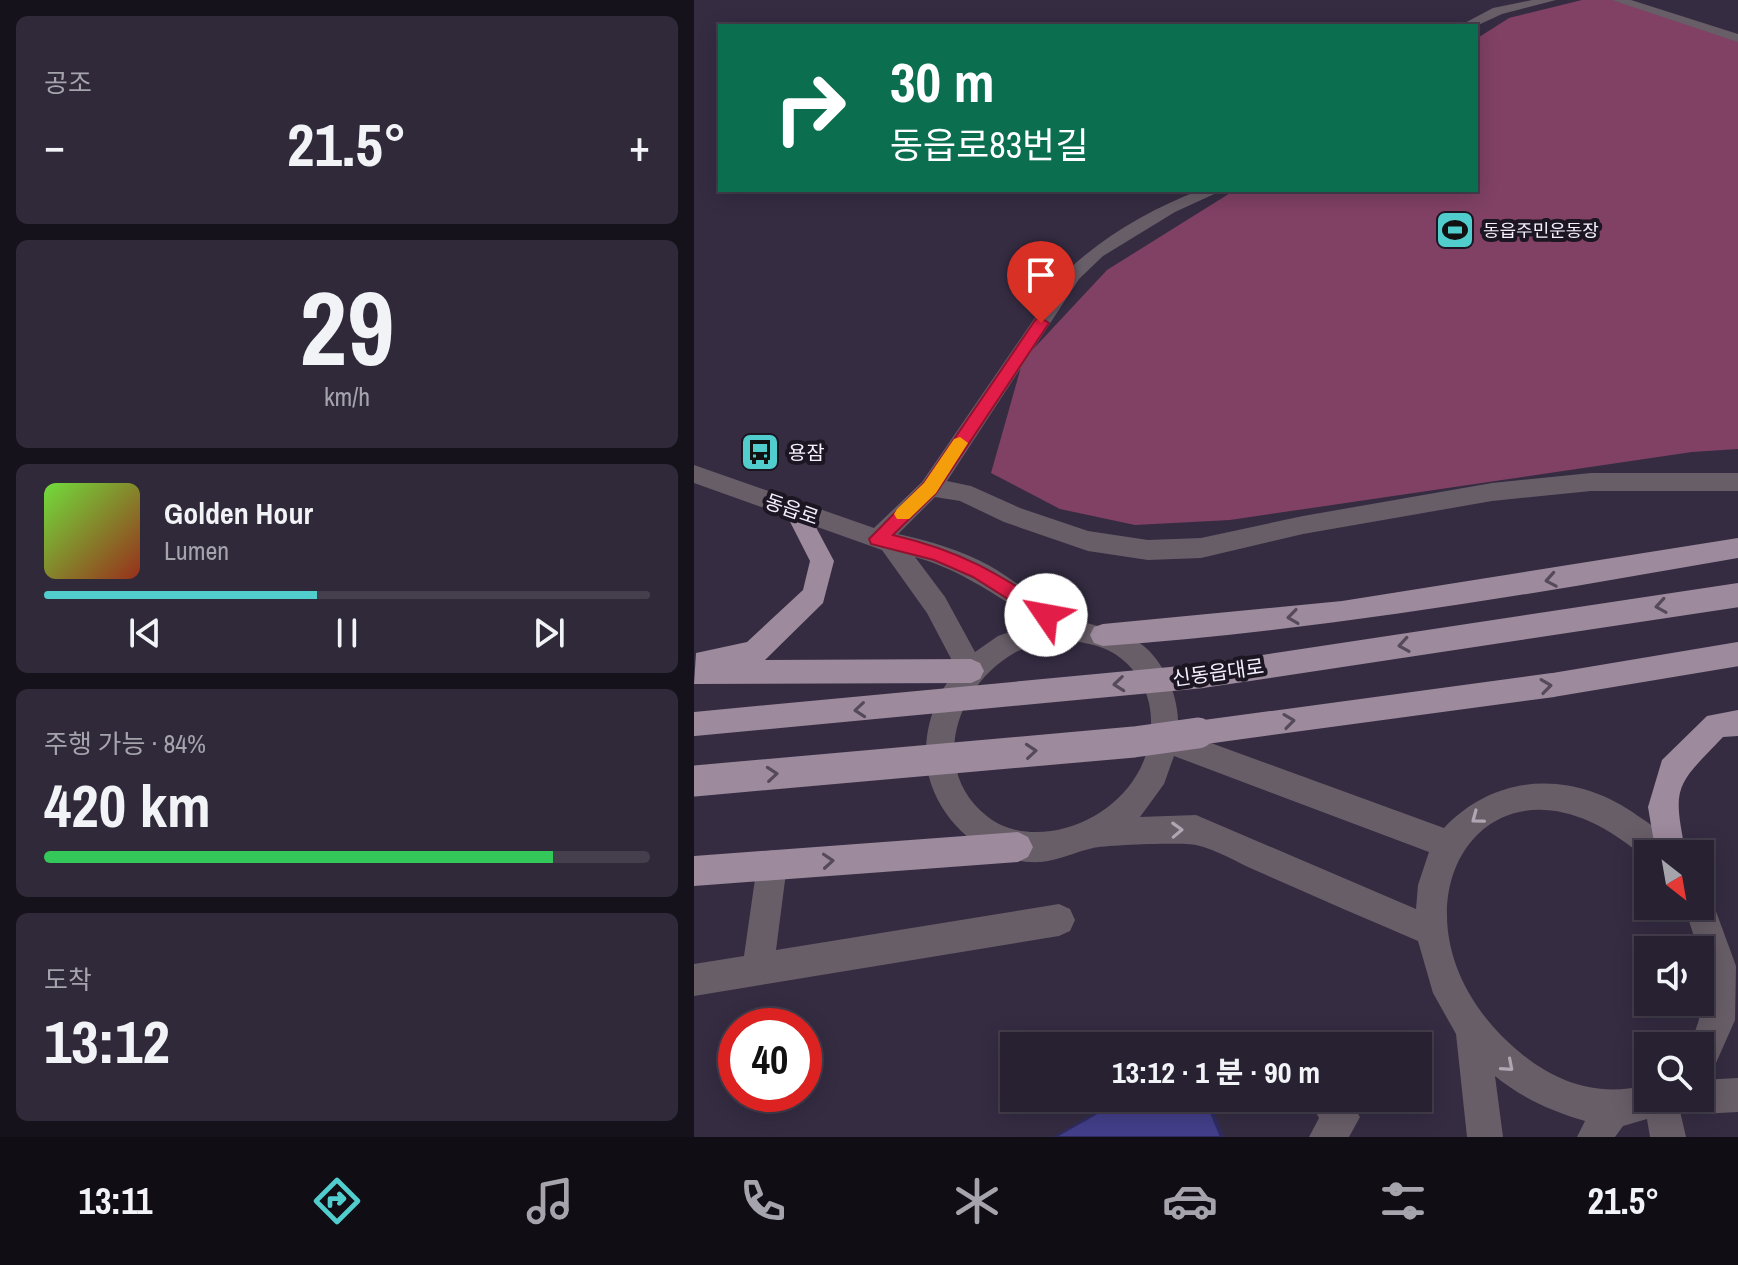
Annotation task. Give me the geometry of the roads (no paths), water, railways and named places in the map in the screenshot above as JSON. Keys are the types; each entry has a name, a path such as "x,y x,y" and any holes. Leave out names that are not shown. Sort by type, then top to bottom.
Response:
{"main road":[{"path":"694,663 754,653 814,595 822,561 795,510"},
{"path":"1103,635 1200,630 1463,595 1738,548"},
{"name":"신동읍대로","path":"694,724 1203,676 1738,595"},
{"path":"694,781 1134,742 1553,685 1738,654"},
{"path":"694,672 971,671"},
{"path":"1668,840 1662,807 1672,770 1717,725 1738,723"},
{"path":"694,871 1018,847"}],"street":[{"path":"1470,24 1498,11 1550,0"},
{"path":"1618,0 1738,38"},
{"path":"971,671 936,605 884,541 930,488 1073,275 1097,252 1169,208 1210,192"},
{"name":"동읍로","path":"694,474 884,541 937,553 979,572 1069,629"},
{"path":"930,488 963,492 1012,515 1088,541 1148,550 1201,548 1303,525 1492,492 1591,482 1738,482"},
{"path":"1099,833 1132,808 1155,775 1166,740 1164,705 1152,674 1131,651 1103,635 1069,629 1034,633 1000,648 971,671 950,701 939,737 940,773 955,807 982,832 1018,847 1059,846 1099,833 1196,830 1431,931"},
{"path":"1166,740 1449,845"},
{"path":"1634,1110 1604,1123 1513,1072 1472,1032 1445,982 1431,931 1433,884 1449,845 1475,816 1509,799 1549,795 1591,805 1633,828 1646,840"},
{"path":"758,969 772,865"},
{"path":"694,980 1059,920"},
{"path":"1705,920 1729,973 1713,1032"},
{"path":"1472,1032 1485,1137"},
{"path":"1714,1096 1738,1095"},
{"path":"1327,1137 1342,1117 1338,1112"},
{"path":"1663,1112 1668,1137"}],"place":[{"name":"동읍주민운동장","path":"1455,230"},
{"name":"용잠","path":"760,452"}]}
